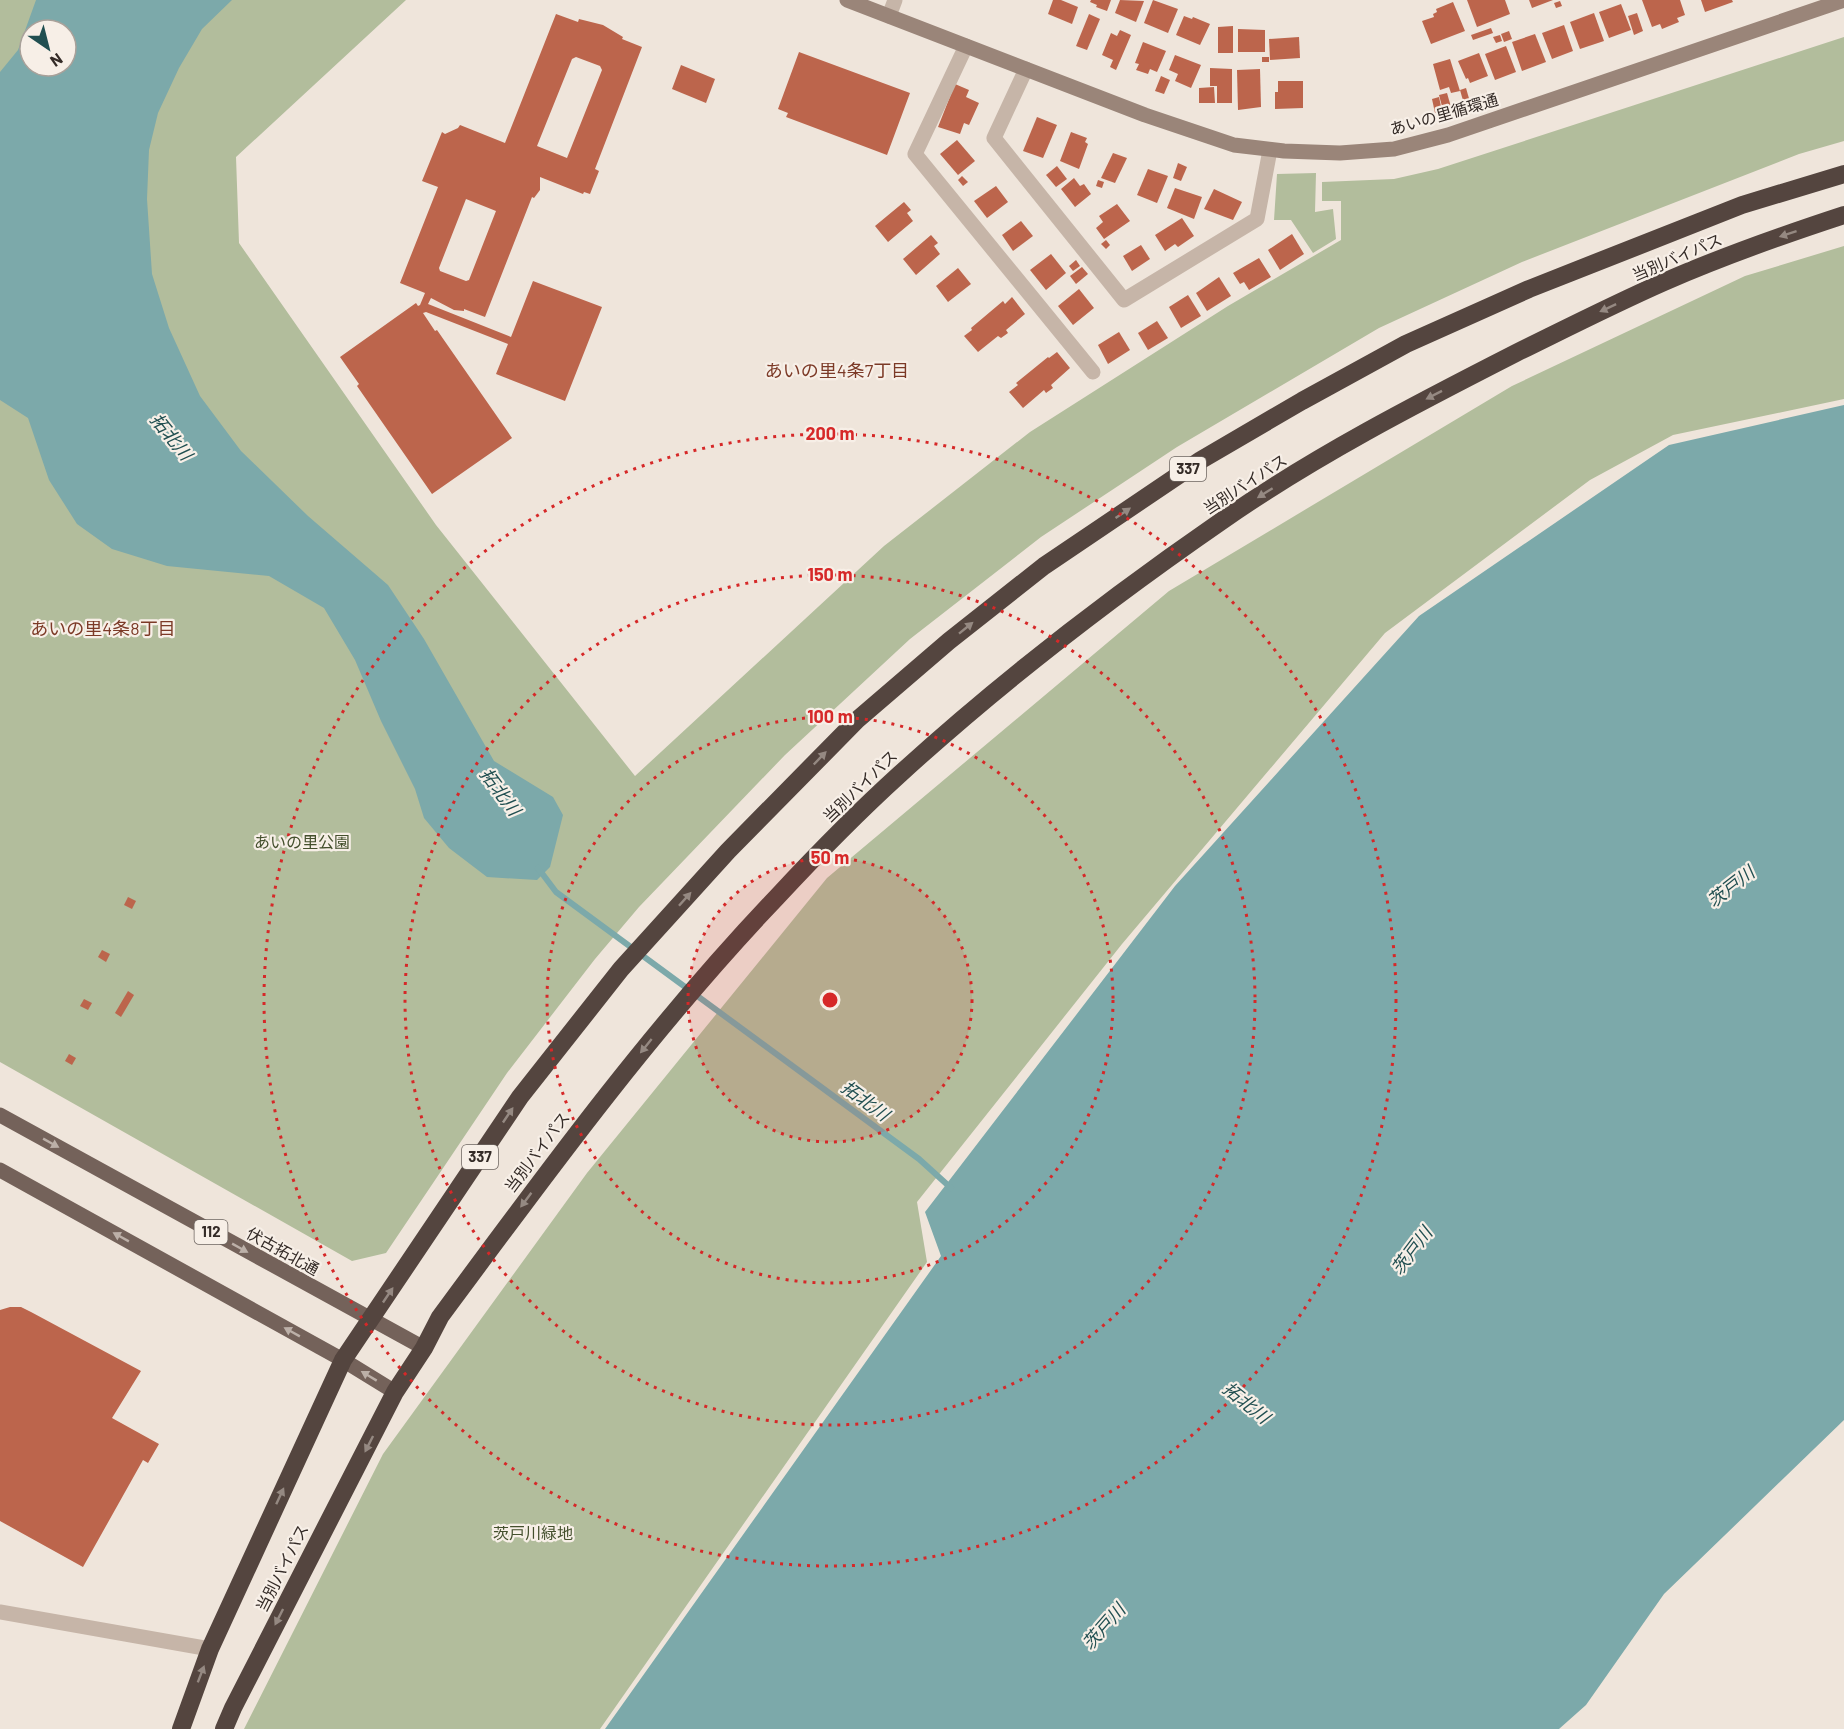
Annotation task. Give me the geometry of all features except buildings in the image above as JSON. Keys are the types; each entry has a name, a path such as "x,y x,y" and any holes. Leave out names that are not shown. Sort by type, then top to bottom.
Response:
{"highway":[{"name":"当別バイパス","path":"180,1729 210,1649 343,1360 520,1097 629,961 728,851 857,720 949,641 1044,566 1201,460 1302,401 1406,344 1529,289 1742,205 1844,174"},
{"name":"当別バイパス","path":"224,1729 395,1392 424,1348 440,1317 583,1124 683,1001 777,897 897,776 983,701 1072,630 1225,518 1325,456 1427,398 1675,277 1761,243 1844,216"}],"main road":[{"name":"伏古拓北通","path":"0,1114 424,1348"},
{"path":"0,1170 343,1360 395,1392"}],"street":[{"name":"あいの里循環通","path":"847,0 1144,115 1234,146 1340,153 1394,149 1437,138 1844,0"},
{"path":"889,16 895,0"},
{"path":"966,46 915,154 1093,372"},
{"path":"1026,69 994,138 1124,300 1257,219 1270,150"},
{"path":"0,1612 210,1649"}],"green space":[{"name":"あいの里公園","path":"0,0 406,0 236,157 239,243 436,525 635,776 884,546 1030,432 1228,306 1341,240 1341,201 1322,201 1322,182 1394,179 1438,169 1844,37 1844,141 1799,154 1522,262 1379,328 1177,447 1041,537 910,639 785,755 639,907 595,959 507,1073 386,1253 352,1261 0,1062"},
{"path":"1316,173 1315,212 1333,209 1336,239 1313,253 1291,220 1274,220 1277,174"},
{"name":"茨戸川緑地","path":"1844,246 1844,399 1673,435 1590,480 1385,633 1122,944 917,1202 927,1262 600,1729 244,1729 383,1454 587,1173 827,878 1169,591 1512,386 1745,276"}],"water":[{"path":"36,0 232,0 202,29 179,68 158,113 149,150 147,199 152,274 169,328 200,396 241,451 308,516 388,585 424,639 494,761 553,797 563,815 550,867 537,880 487,877 449,848 424,818 415,789 381,721 355,660 324,608 269,576 167,566 112,549 77,524 49,480 28,418 0,400 0,72 18,50 18,78 78,78 78,18 30,18"},
{"name":"茨戸川","path":"1844,405 1844,1420 1664,1594 1586,1705 1559,1729 605,1729 941,1256 925,1212 1175,886 1419,616 1669,445"}],"waterway":[{"name":"拓北川","path":"538,868 556,892 919,1159 951,1188"}],"district":[{"name":"あいの里4条7丁目","path":"837,371"},
{"name":"あいの里4条8丁目","path":"103,629"}]}
